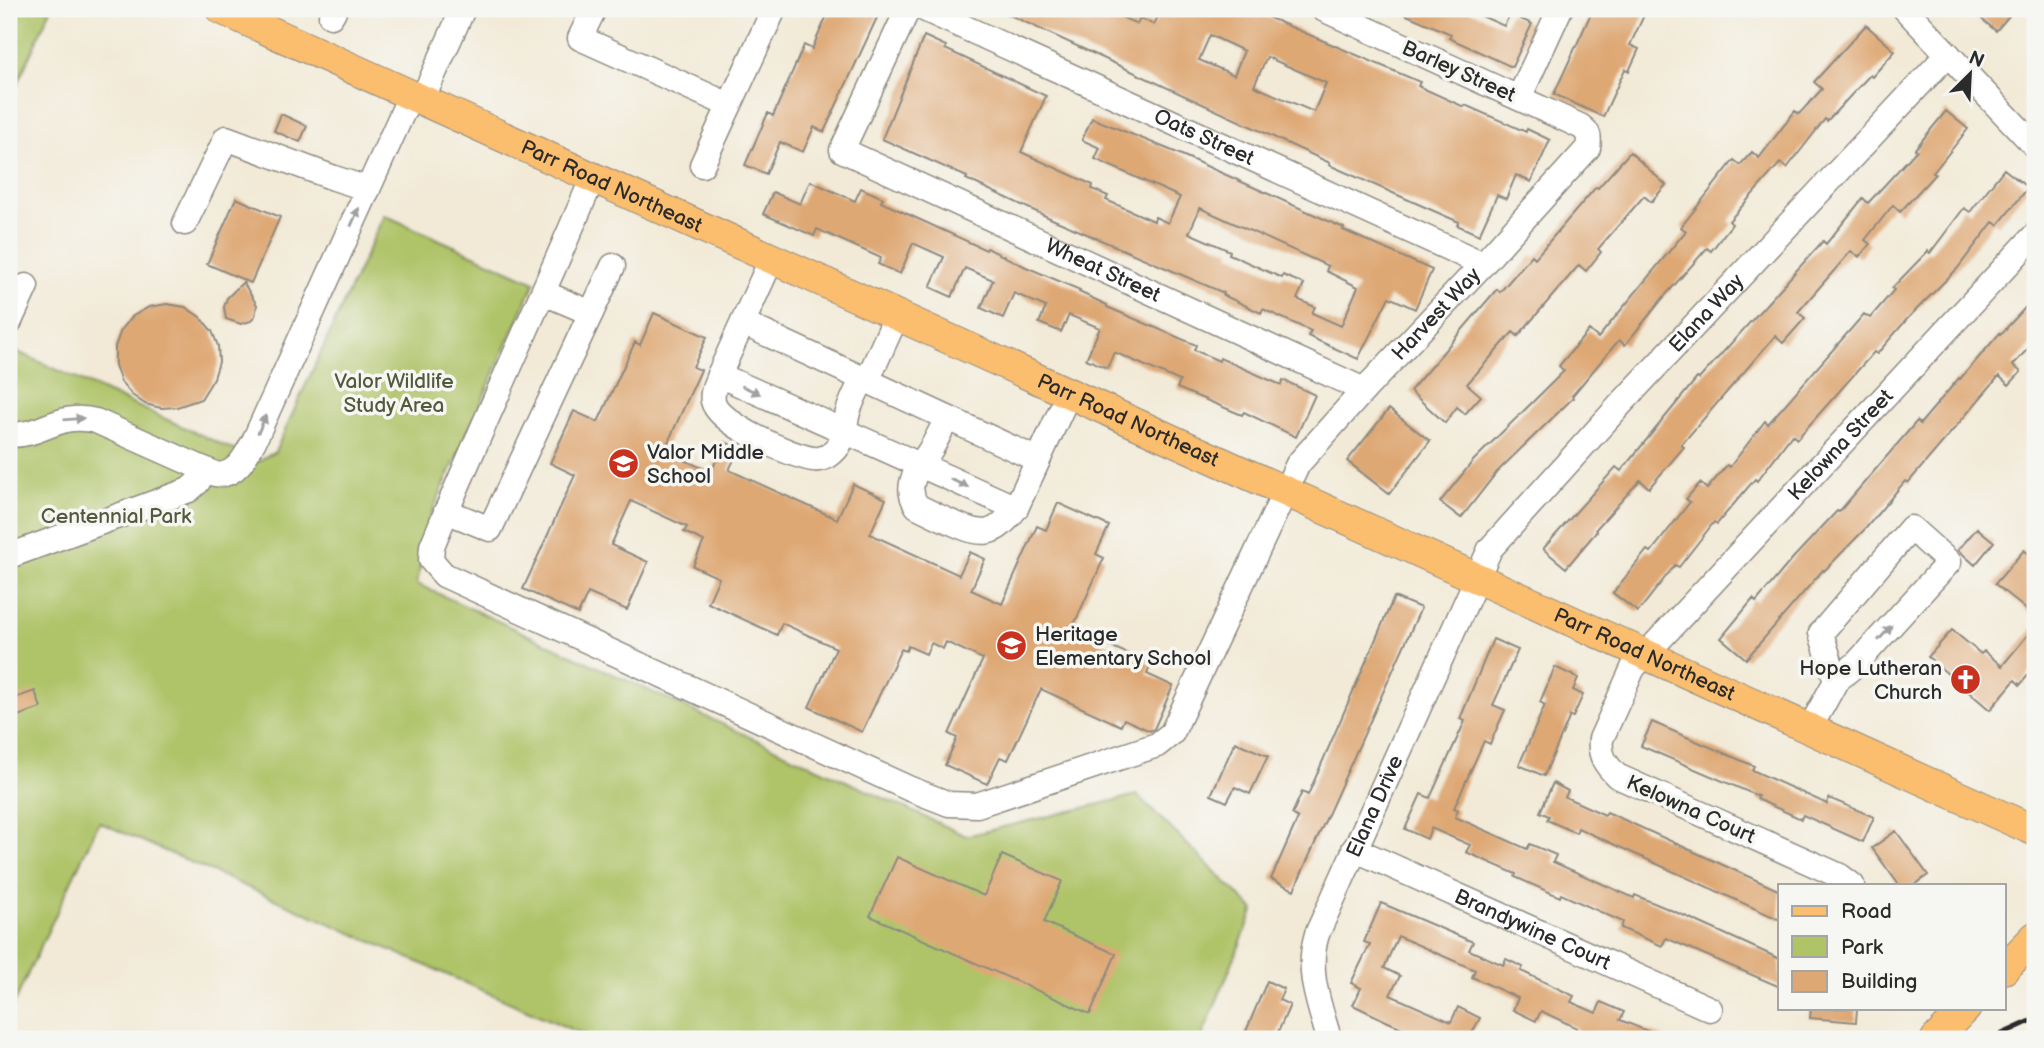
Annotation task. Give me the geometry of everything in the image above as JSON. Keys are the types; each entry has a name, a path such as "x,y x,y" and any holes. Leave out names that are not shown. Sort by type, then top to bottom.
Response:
{"main road":[{"name":"Parr Road Northeast","path":"221,9 2035,831"},
{"path":"2006,967 2035,937"},
{"path":"1936,1039 1964,1010"}],"street":[{"path":"9,435 30,433 69,418 81,417 96,421 204,469 221,475 230,473 245,457 368,189 463,9"},
{"path":"594,9 580,38 729,105"},
{"path":"702,165 774,9"},
{"name":"Wheat Street","path":"908,9 842,150 1364,390"},
{"name":"Oats Street","path":"924,9 1483,264"},
{"name":"Barley Street","path":"1323,9 1580,126 1587,131 1590,138"},
{"path":"1519,98 1560,9"},
{"path":"1905,9 1948,54 2030,128"},
{"name":"Elana Way","path":"1477,578 1495,543 1948,54"},
{"path":"185,223 226,138 368,189"},
{"name":"Harvest Way","path":"446,511 432,546 431,560 444,575 908,788 949,804 976,805 1157,745 1172,733 1298,464 1582,155 1588,148 1590,138"},
{"path":"593,177 446,511 490,529 613,266"},
{"name":"Kelowna Street","path":"1646,654 2035,235"},
{"path":"772,258 713,390 713,402 720,413 733,424 758,437 815,460 827,457 839,447 846,432 849,410 897,315"},
{"path":"9,323 26,286"},
{"path":"544,293 591,313"},
{"path":"743,323 1038,460"},
{"path":"719,375 1016,508"},
{"path":"947,418 932,447 918,465 910,489 912,498 917,506 973,532 987,532 998,527 1016,508 1069,393"},
{"path":"9,556 189,490 198,482 204,469"},
{"path":"1810,728 1836,681 1856,664 1949,562 1911,528 1821,633 1836,681"},
{"name":"Elana Drive","path":"1331,1038 1313,982 1312,949 1354,849 1477,578"},
{"name":"Kelowna Court","path":"1646,654 1630,672 1601,738 1600,749 1608,767 1617,776 1840,876 1851,884"},
{"name":"Brandywine Court","path":"1354,849 1710,1009"}],"green space":[{"path":"9,9 51,9 9,102"},
{"path":"384,215 535,282 428,521 417,584 966,836 1137,795 1254,910 1201,1039 593,1039 99,822 9,1014 9,348 258,461 275,452"}],"building":[{"path":"830,9 881,9 824,132 814,127 803,152 780,142 766,174 745,165 768,113 773,116 804,45 812,49"},
{"path":"997,9 1103,9 1137,24 1140,18 1154,25 1161,9 1249,9 1420,82 1418,86 1464,107 1465,105 1550,140 1531,182 1516,175 1506,199 1497,195 1479,235 1457,225 1459,222 1329,165 1330,163","holes":["1210,35 1244,51 1234,75 1199,60","1267,57 1326,83 1314,112 1254,86"]},
{"path":"1393,9 1466,9 1504,26 1510,14 1532,24 1512,67 1449,38 1451,34"},
{"path":"1593,9 1647,9 1630,45 1639,49 1629,71 1625,69 1603,117 1554,94"},
{"path":"1970,9 2015,9 1996,31"},
{"path":"1866,25 1895,51 1872,77 1870,75 1827,121 1825,119 1787,168 1780,163 1729,221 1732,224 1711,251 1707,248 1625,345 1619,340 1573,398 1497,472 1461,518 1440,502 1473,461 1564,371 1559,366 1589,330 1598,338 1686,231 1681,227 1734,160 1740,165 1752,152 1759,158 1795,111 1799,114 1822,89 1814,82"},
{"path":"924,36 946,46 945,49 1046,96 1021,152 1093,185 1092,189 1108,196 1106,200 1154,221 1155,217 1168,223 1180,197 1095,159 1100,148 1082,140 1092,118 1175,152 1432,270 1415,309 1389,297 1358,359 1308,336 1311,331 1263,309 1261,313 1223,295 1224,293 1052,219 882,139","holes":["1200,208 1328,266 1326,271 1358,287 1341,326 1312,313 1315,307 1297,299 1304,284 1283,275 1282,278 1189,233"]},
{"path":"1946,111 1968,129 1933,173 1935,174 1900,212 1893,205 1865,240 1870,244 1859,257 1851,251 1798,312 1805,318 1783,343 1775,336 1681,445 1684,447 1649,488 1640,480 1596,529 1566,568 1543,549 1616,467 1621,471 1697,378 1699,379 1823,241 1826,244 1863,198 1868,203 1917,150 1915,149"},
{"path":"281,114 307,126 300,142 274,131"},
{"path":"1630,152 1666,185 1651,202 1644,196 1598,249 1601,252 1586,271 1579,265 1518,336 1513,332 1467,384 1481,396 1465,414 1457,407 1445,423 1410,391 1497,289 1500,292 1532,255 1535,258"},
{"path":"2004,169 2028,188 1998,225 1993,222 1957,269 1877,354 1874,352 1797,439 1792,435 1757,481 1755,479 1717,524 1714,522 1679,567 1675,565 1638,612 1613,593 1647,550 1651,552 1690,502 1686,499 1700,483 1707,489 1727,465 1730,467 1765,421 1768,424 1864,314 1870,318 1894,290 1892,288 1928,251 1930,253 1964,208 1970,212"},
{"path":"810,181 855,201 861,188 883,198 881,202 1080,290 1079,292 1107,307 1196,345 1194,350 1219,361 1220,358 1281,385 1283,380 1315,395 1296,437 1244,412 1242,415 1177,388 1180,381 1114,352 1107,368 1086,359 1100,328 1069,315 1061,332 1039,323 1046,307 1014,293 1003,318 981,308 993,280 965,268 952,297 930,287 944,257 913,243 900,274 878,264 881,258 817,229 814,236 763,214 773,192 800,204"},
{"path":"236,198 280,217 251,283 207,264"},
{"path":"243,282 257,305 251,321 241,324 226,319 224,307 227,298"},
{"path":"2035,297 2035,341 2013,365 2021,372 2009,385 1999,376 1908,483 1905,481 1866,528 1823,570 1746,659 1721,638 1753,599 1756,602 1793,558 1837,511 1839,512 1917,421 1920,424"},
{"path":"167,304 185,307 200,317 212,331 218,346 219,362 214,378 201,399 177,407 161,408 145,404 132,395 121,382 115,365 115,347 121,330 133,316 149,307"},
{"path":"654,313 707,337 693,367 701,370 664,451 711,472 725,442 739,449 729,470 837,519 853,484 886,499 870,534 959,575 970,552 985,559 971,590 1002,604 1037,526 1046,530 1058,503 1109,526 1096,554 1104,558 1072,629 1151,664 1147,674 1173,686 1154,729 1150,731 1124,719 1121,726 1041,689 1008,760 1000,757 987,784 945,765 957,738 949,734 983,659 946,642 943,649 931,643 926,654 908,646 906,651 901,649 862,732 809,707 836,648 782,623 777,635 708,603 719,578 693,566 704,541 684,532 687,527 631,501 611,545 648,562 627,610 588,593 578,614 523,589 575,475 550,463 574,411 598,422 635,342 640,345"},
{"path":"1389,409 1430,441 1389,494 1347,461"},
{"path":"1977,528 1994,542 1975,565 1958,550"},
{"path":"2024,550 2035,560 2035,617 1995,584"},
{"path":"1394,597 1421,608 1294,890 1271,879 1298,818 1292,814 1302,792 1308,795"},
{"path":"2035,626 2035,667 2020,685 2015,680 1990,710 1928,657 1952,630 1981,654 1984,651 2002,666"},
{"path":"1493,639 1518,650 1493,705 1505,710 1490,744 1484,741 1454,808 1458,810 1455,817 1527,849 1530,844 1556,855 1553,862 1634,898 1635,895 1685,916 1778,958 1778,986 1666,938 1662,946 1621,928 1623,922 1515,877 1516,874 1466,852 1470,845 1431,828 1427,839 1405,829 1421,794 1430,798 1465,721 1460,719"},
{"path":"1555,667 1578,678 1573,690 1583,695 1573,717 1570,716 1544,776 1519,765 1545,705 1540,702"},
{"path":"35,691 41,708 9,719 9,700"},
{"path":"1652,722 1754,766 1752,770 1827,804 1829,798 1874,817 1863,842 1803,815 1801,819 1757,799 1758,796 1641,746"},
{"path":"1235,742 1268,756 1250,794 1235,787 1227,802 1211,795"},
{"path":"1553,783 1568,791 1565,797 1605,815 1607,812 1778,890 1778,919 1578,828 1576,833 1547,820 1549,816 1540,812"},
{"path":"1896,831 1928,875 1915,884 1898,884 1872,848"},
{"path":"1002,855 1062,881 1044,922 1116,954 1090,1014 870,916 897,857 984,896"},
{"path":"1381,903 1473,942 1469,950 1503,965 1506,959 1523,967 1521,971 1574,996 1571,1002 1596,1013 1601,1002 1624,1012 1620,1020 1667,1039 1591,1039 1575,1032 1577,1028 1541,1011 1536,1021 1513,1010 1518,998 1472,977 1475,970 1398,936 1384,968 1400,976 1390,995 1451,1022 1458,1007 1480,1018 1469,1039 1427,1039 1386,1021 1353,1005 1361,988 1351,983 1370,944 1364,942"},
{"path":"1267,981 1284,989 1279,1000 1290,1005 1275,1039 1252,1039 1244,1036"},
{"path":"1811,1010 1857,1010 1856,1022 1810,1018"}],"railway":[{"path":"1991,1039 2035,1019"}],"place":[{"name":"Valor Middle School","path":"624,464"},
{"name":"Heritage Elementary School","path":"1012,646"},
{"name":"Hope Lutheran Church","path":"1965,680"}],"park label":[{"name":"Valor Wildlife Study Area","path":"394,393"},
{"name":"Centennial Park","path":"116,516"}]}
